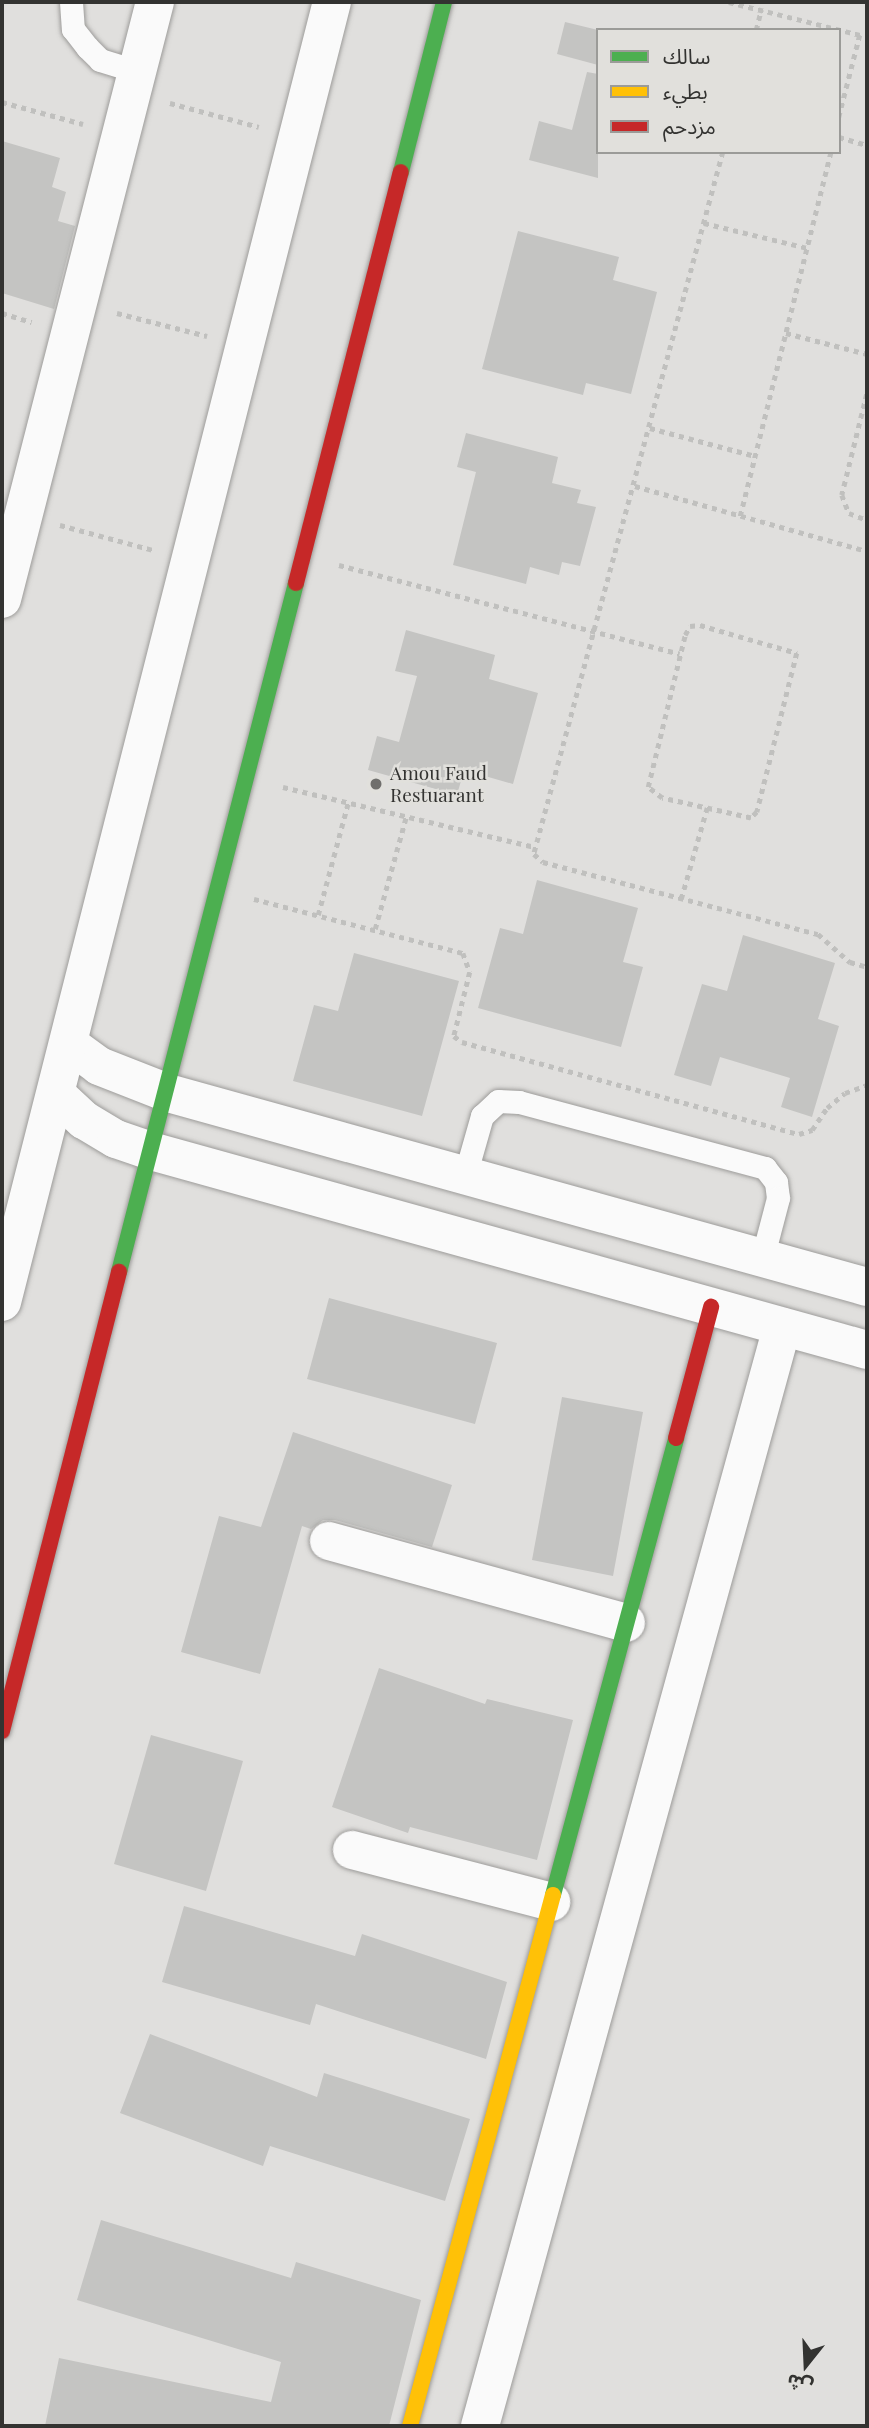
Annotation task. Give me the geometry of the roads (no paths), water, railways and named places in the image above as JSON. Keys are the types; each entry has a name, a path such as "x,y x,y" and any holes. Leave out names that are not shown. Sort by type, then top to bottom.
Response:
{"street":[{"path":"2,599 155,2"},
{"path":"2,1302 57,1095 331,2"},
{"path":"2,1731 168,1093 444,2"},
{"path":"69,1044 110,1071 168,1093 464,1179 867,1287"},
{"path":"57,1095 84,1120 116,1139 151,1151 867,1350"},
{"path":"410,2426 711,1307"},
{"path":"480,2426 782,1327"},
{"path":"329,1541 626,1623"},
{"path":"352,1850 551,1902"}],"lane":[{"path":"71,2 73,29 87,47 100,60 134,82"},
{"path":"464,1179 482,1115 498,1101 519,1102 765,1168 776,1182 778,1198 762,1259"}],"place":[{"name":"Amou Faud Restuarant","path":"376,784"}]}
